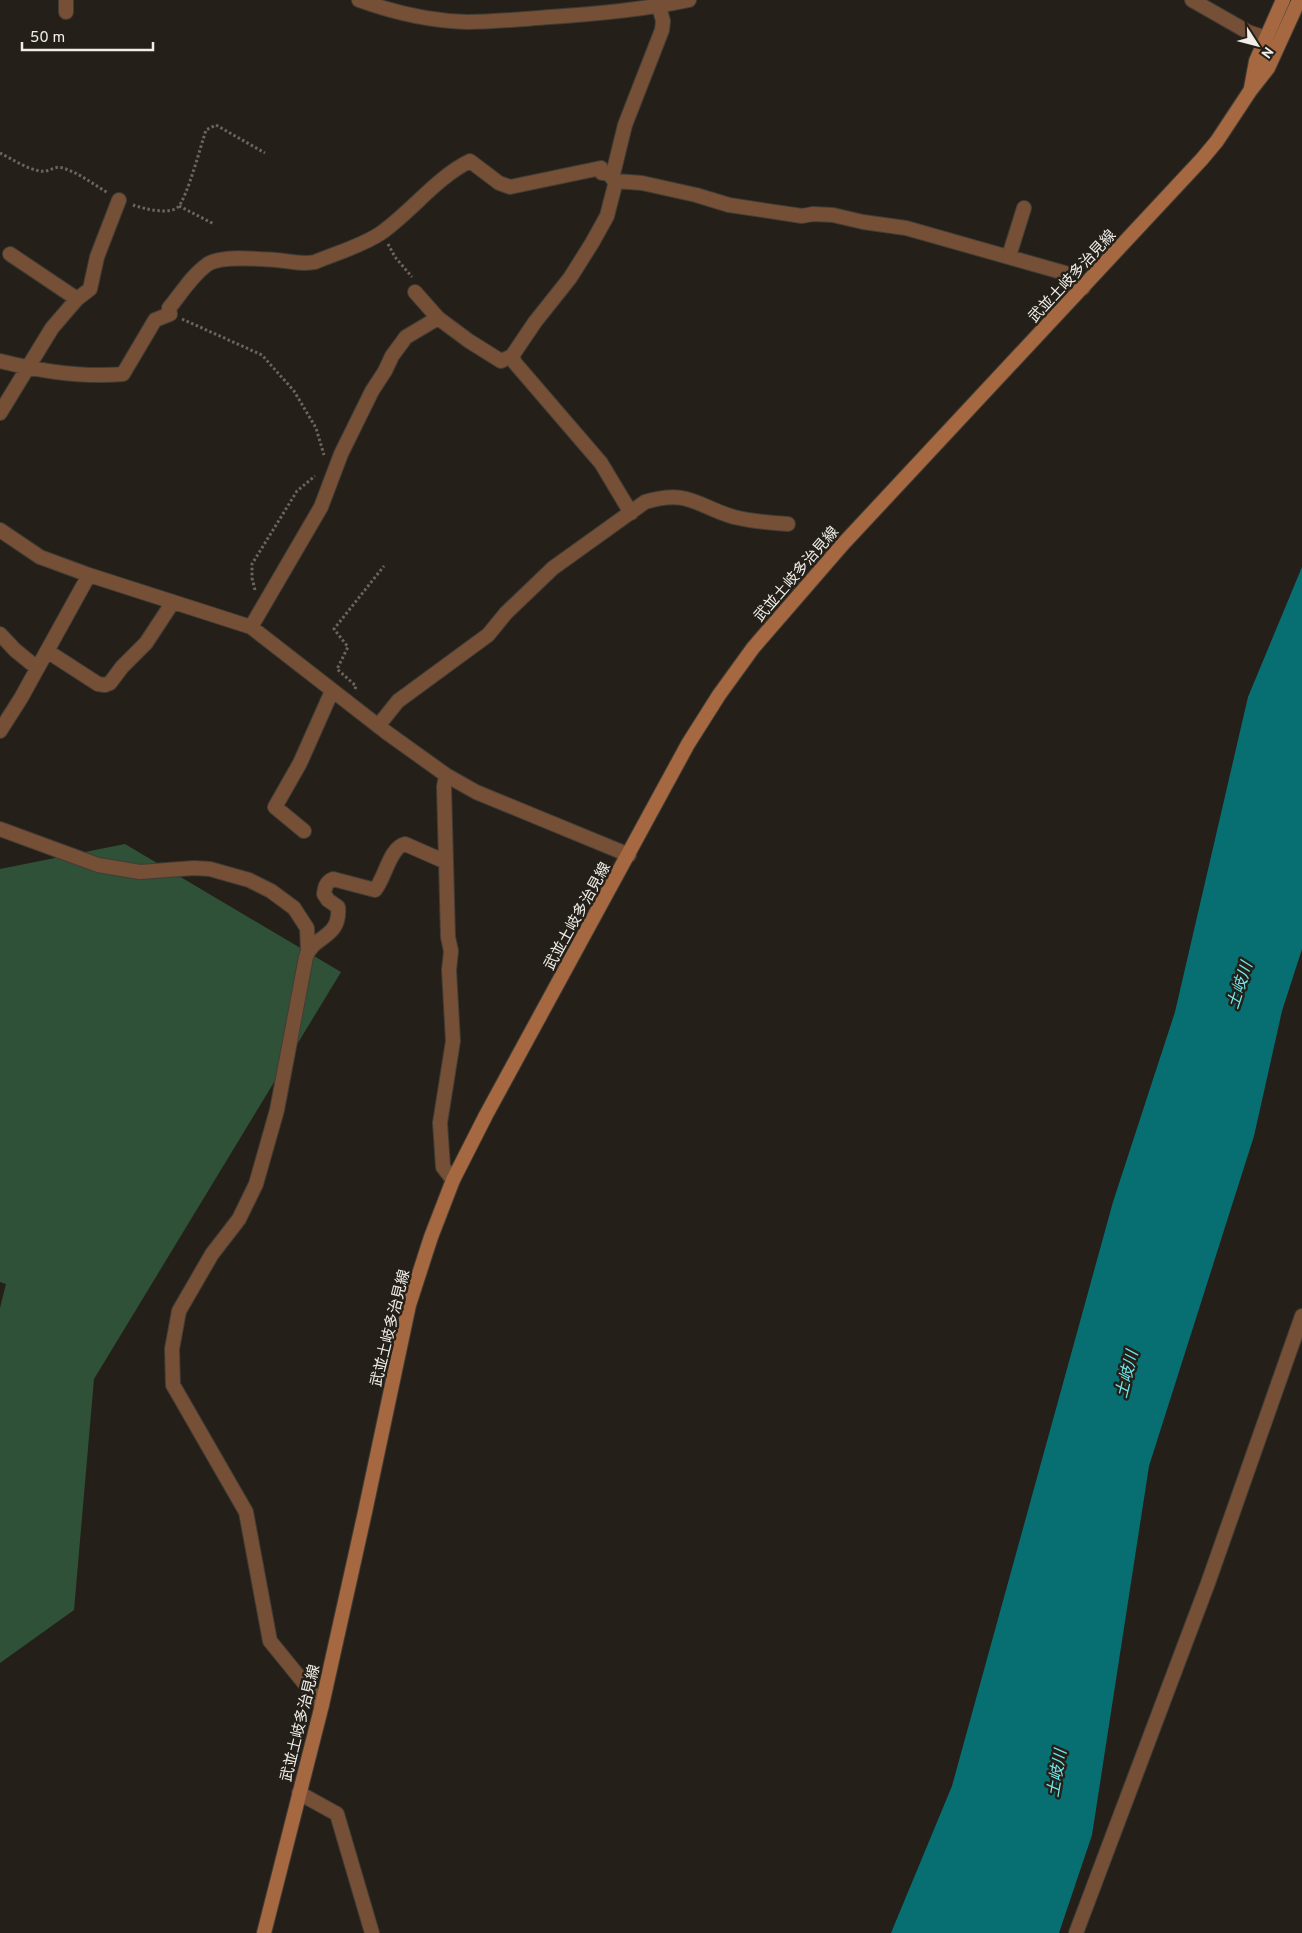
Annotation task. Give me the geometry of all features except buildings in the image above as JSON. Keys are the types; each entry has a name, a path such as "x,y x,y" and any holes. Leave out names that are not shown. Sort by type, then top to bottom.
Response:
{"main road":[{"name":"武並土岐多治見線","path":"1250,91 1256,61 1283,0"},
{"name":"武並土岐多治見線","path":"264,1933 322,1705 366,1512 409,1305 431,1237 453,1180 486,1115 688,744 719,695 753,648 843,544 1202,159 1217,141 1250,91 1268,68 1299,0"}],"street":[{"path":"359,0 426,17 465,22 577,16 659,6 689,0"},
{"path":"1192,0 1248,32 1269,32"},
{"path":"415,292 438,318 469,341 501,361 512,356 535,322 570,278 607,216 625,125 662,30 663,21 659,6"},
{"path":"0,361 28,368 101,376 123,374 155,320 170,314 169,308 196,274 208,264 218,260 257,259 306,264 315,262 381,233 411,210 455,168 470,161 499,183 510,187 601,168 602,173 607,174 614,180 642,183 696,195 729,205 802,216 833,214 864,222 906,228 1065,273 1083,288"},
{"path":"0,413 52,328 77,299 90,290 97,256 120,200"},
{"path":"1009,256 1024,208"},
{"path":"10,254 77,299"},
{"path":"251,627 321,507 331,468 392,356 406,337 438,318"},
{"path":"512,356 515,363 601,463 631,513"},
{"path":"378,726 398,701 488,635 524,595 553,568 645,502 684,497 736,517 788,524"},
{"path":"0,530 40,557 251,627 378,726 446,775 476,792 629,855"},
{"path":"0,731 90,575"},
{"path":"47,651 98,684 105,685 110,683 122,667 146,643 173,602"},
{"path":"0,634 15,650 37,668"},
{"path":"304,831 275,807 300,764 332,691"},
{"path":"446,775 444,787 453,1041 440,1124 443,1167 453,1180"},
{"path":"0,829 98,865 140,872 194,868 210,869 249,880 271,891 294,908 307,928 308,950 277,1110 256,1184 239,1220 212,1254 179,1312 172,1349 173,1385 246,1512 270,1641 322,1705"},
{"path":"308,950 335,930 339,914 338,907 328,900 324,894 329,881 333,879 374,890 379,884 395,851 400,845 405,844 446,862"},
{"path":"1076,1933 1208,1583 1302,1316"},
{"path":"299,1793 337,1814 372,1933"}],"path":[{"path":"0,153 40,171 61,167 83,177 120,200 137,207 157,211 173,210 179,206 206,130 216,125 265,153"},
{"path":"179,206 214,224"},
{"path":"381,233 395,257 419,286 415,292"},
{"path":"170,314 262,355 294,391 316,428 331,468 297,491 252,564 252,578 256,595"},
{"path":"350,704 356,686 337,669 348,647 334,629 384,566"}],"green space":[{"path":"125,844 341,972 94,1379 74,1610 0,1663 0,1308 6,1284 0,1282 0,869"}],"water":[{"name":"土岐川","path":"1302,567 1302,949 1282,1011 1254,1136 1149,1466 1092,1835 1059,1933 891,1933 952,1786 1113,1202 1175,1012 1248,697"}]}
